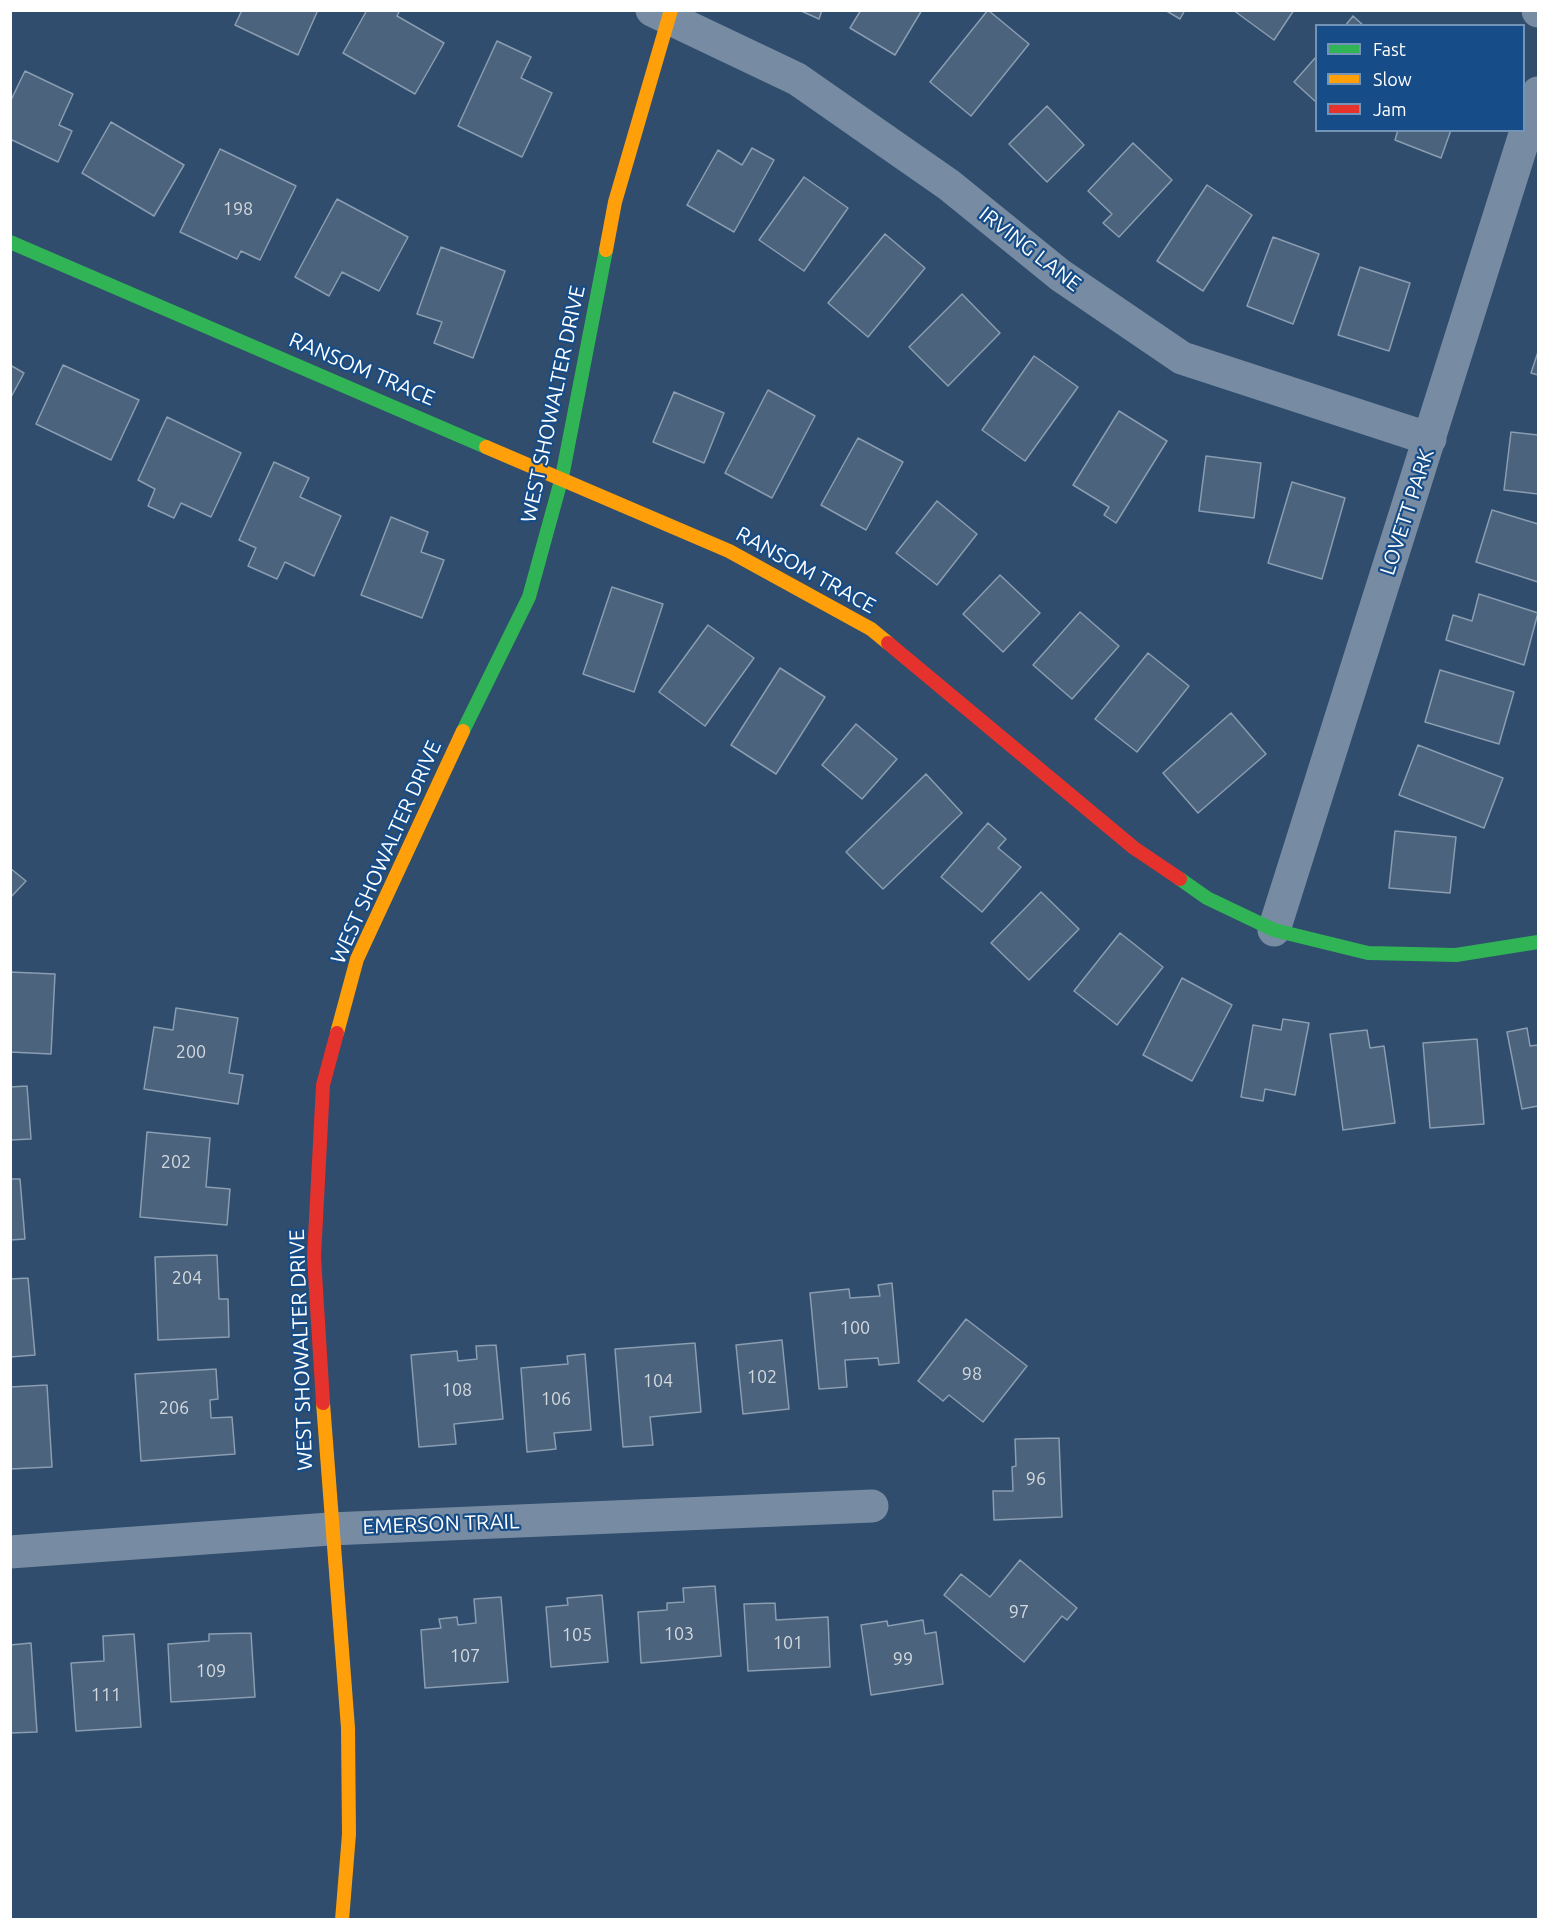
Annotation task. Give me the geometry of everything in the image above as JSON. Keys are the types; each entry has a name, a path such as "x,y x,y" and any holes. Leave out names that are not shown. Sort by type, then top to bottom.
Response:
{"street":[{"name":"IRVING LANE","path":"664,13 797,79 949,186 1060,275 1182,358 1430,439"},
{"name":"WEST SHOWALTER DRIVE","path":"342,1920 349,1833 348,1728 330,1529 314,1257 323,1085 357,959 423,813 530,597 562,477 615,202 664,13"},
{"name":"LOVETT PARK","path":"1274,930 1539,93"},
{"name":"RANSOM TRACE","path":"10,242 562,477 729,551 871,629 1134,848 1207,898 1274,930 1368,953 1456,956 1539,942"},
{"name":"EMERSON TRAIL","path":"10,1552 330,1529 872,1506"}],"building":[{"path":"242,10 318,10 298,55 235,25"},
{"path":"367,10 400,10 397,16 444,43 415,94 343,53"},
{"path":"799,10 822,10 819,19"},
{"path":"861,10 922,10 895,55 850,28"},
{"path":"988,10 1029,44 971,116 930,82"},
{"path":"1165,10 1185,10 1180,19"},
{"path":"1233,10 1294,10 1274,40"},
{"path":"1353,16 1362,24 1347,24"},
{"path":"497,41 531,57 521,78 552,93 522,157 458,126"},
{"path":"1315,58 1315,101 1294,82"},
{"path":"25,71 73,94 59,125 72,131 58,162 10,139 10,102"},
{"path":"1047,106 1084,145 1047,182 1009,144"},
{"path":"111,122 184,165 154,216 82,173"},
{"path":"1397,132 1450,132 1441,158 1395,140"},
{"path":"1133,143 1172,180 1119,237 1103,223 1112,214 1088,191"},
{"path":"752,148 774,160 734,232 687,205 718,150 742,165"},
{"path":"220,149 296,186 260,260 241,251 237,259 180,232"},
{"path":"804,177 848,208 804,271 759,240"},
{"path":"1207,185 1252,215 1203,291 1157,261"},
{"path":"337,199 408,237 379,291 342,272 329,296 295,277"},
{"path":"885,234 925,268 868,337 828,303"},
{"path":"1273,237 1319,254 1293,324 1247,306"},
{"path":"441,247 505,271 473,358 434,343 442,322 417,314"},
{"path":"1360,267 1410,283 1389,351 1338,335"},
{"path":"962,294 1000,333 948,386 909,347"},
{"path":"1538,352 1538,375 1531,373"},
{"path":"1034,356 1078,387 1025,461 982,430"},
{"path":"10,365 24,373 10,399"},
{"path":"63,365 139,400 111,460 36,424"},
{"path":"768,390 815,416 772,498 725,473"},
{"path":"674,392 724,413 704,463 653,442"},
{"path":"1119,411 1167,441 1116,523 1104,515 1109,507 1073,485"},
{"path":"167,417 241,453 211,517 181,503 174,518 148,506 155,489 138,480"},
{"path":"1511,432 1538,435 1538,494 1504,490"},
{"path":"858,438 903,462 866,530 821,505"},
{"path":"1206,456 1261,463 1254,518 1199,511"},
{"path":"274,462 309,478 300,497 341,516 314,576 285,562 277,579 248,566 256,548 239,540"},
{"path":"1292,482 1345,498 1322,579 1268,563"},
{"path":"937,501 977,534 937,585 896,553"},
{"path":"1492,510 1538,524 1538,582 1476,562"},
{"path":"391,517 428,532 421,552 444,560 422,618 361,595"},
{"path":"1000,575 1040,613 1003,652 963,614"},
{"path":"612,587 663,604 634,692 583,674"},
{"path":"1479,594 1538,613 1524,665 1446,640 1453,615 1472,621"},
{"path":"1080,612 1119,646 1072,699 1033,665"},
{"path":"708,625 754,658 705,726 659,692"},
{"path":"1148,653 1189,686 1137,752 1095,719"},
{"path":"780,668 825,697 776,774 731,745"},
{"path":"1440,670 1514,692 1499,744 1425,722"},
{"path":"1231,713 1266,754 1198,813 1163,773"},
{"path":"856,724 897,759 862,799 822,765"},
{"path":"1418,745 1503,778 1484,828 1399,795"},
{"path":"926,774 962,813 883,889 846,852"},
{"path":"988,823 1006,839 998,848 1021,867 982,912 941,877"},
{"path":"1395,831 1456,837 1450,893 1389,888"},
{"path":"10,868 26,881 10,898"},
{"path":"1041,892 1079,929 1029,980 991,943"},
{"path":"1120,933 1163,967 1117,1025 1074,991"},
{"path":"10,972 55,974 51,1054 10,1052"},
{"path":"1182,978 1232,1005 1192,1081 1143,1055"},
{"path":"176,1008 238,1018 229,1073 243,1075 238,1104 144,1089 154,1027 173,1030"},
{"path":"1283,1019 1309,1023 1295,1095 1265,1089 1263,1101 1241,1097 1253,1025 1281,1030"},
{"path":"1527,1028 1530,1046 1538,1045 1538,1106 1522,1109 1507,1032"},
{"path":"1367,1030 1370,1048 1384,1046 1395,1123 1343,1130 1330,1034"},
{"path":"1477,1039 1484,1124 1430,1128 1423,1043"},
{"path":"27,1086 31,1139 10,1140 10,1087"},
{"path":"147,1132 210,1138 206,1187 230,1189 227,1225 140,1217"},
{"path":"10,1179 20,1179 25,1239 10,1240"},
{"path":"217,1255 219,1299 228,1299 229,1337 158,1340 155,1257"},
{"path":"28,1278 35,1355 10,1357 10,1279"},
{"path":"892,1283 899,1363 879,1365 878,1358 845,1360 847,1387 819,1389 810,1293 849,1289 850,1298 880,1296 878,1285"},
{"path":"966,1319 1027,1366 983,1422 949,1395 943,1401 918,1381"},
{"path":"782,1340 789,1409 743,1414 736,1345"},
{"path":"695,1343 701,1412 650,1417 653,1445 623,1447 615,1349"},
{"path":"496,1345 503,1419 454,1424 456,1444 419,1447 411,1355 457,1351 458,1361 477,1359 476,1346"},
{"path":"585,1354 591,1430 554,1433 556,1449 527,1452 521,1368 568,1364 567,1356"},
{"path":"216,1369 218,1399 210,1400 211,1418 232,1417 235,1454 141,1461 135,1374"},
{"path":"47,1385 52,1467 10,1469 10,1387"},
{"path":"1059,1438 1062,1517 994,1520 993,1491 1013,1491 1012,1467 1016,1466 1015,1439"},
{"path":"1020,1560 1077,1608 1067,1620 1062,1616 1024,1662 944,1595 961,1574 990,1597"},
{"path":"715,1586 721,1656 641,1663 638,1612 667,1610 667,1603 684,1602 683,1588"},
{"path":"602,1595 608,1662 551,1667 546,1607 568,1605 567,1598"},
{"path":"501,1597 508,1682 425,1688 421,1630 441,1628 439,1619 457,1617 458,1625 476,1623 474,1599"},
{"path":"775,1603 776,1620 828,1617 830,1667 748,1671 744,1604"},
{"path":"923,1620 925,1634 936,1632 943,1684 871,1695 861,1625 887,1621 888,1626"},
{"path":"251,1633 255,1697 171,1702 168,1644 209,1641 209,1634"},
{"path":"134,1634 141,1727 76,1731 71,1663 104,1661 103,1636"},
{"path":"31,1643 37,1732 10,1733 10,1645"}],"traffic: fast":[{"path":"10,242 486,447"},
{"path":"463,731 529,597 562,477 606,250"},
{"path":"1180,879 1207,898 1274,930 1368,953 1456,955 1538,942"}],"traffic: slow":[{"path":"606,250 615,202 671,10"},
{"path":"486,447 729,551 871,629 888,643"},
{"path":"337,1033 357,959 463,731"},
{"path":"323,1403 348,1728 349,1834 342,1920"}],"traffic: jam":[{"path":"888,643 1134,848 1180,879"},
{"path":"323,1403 314,1257 323,1085 337,1033"}]}
